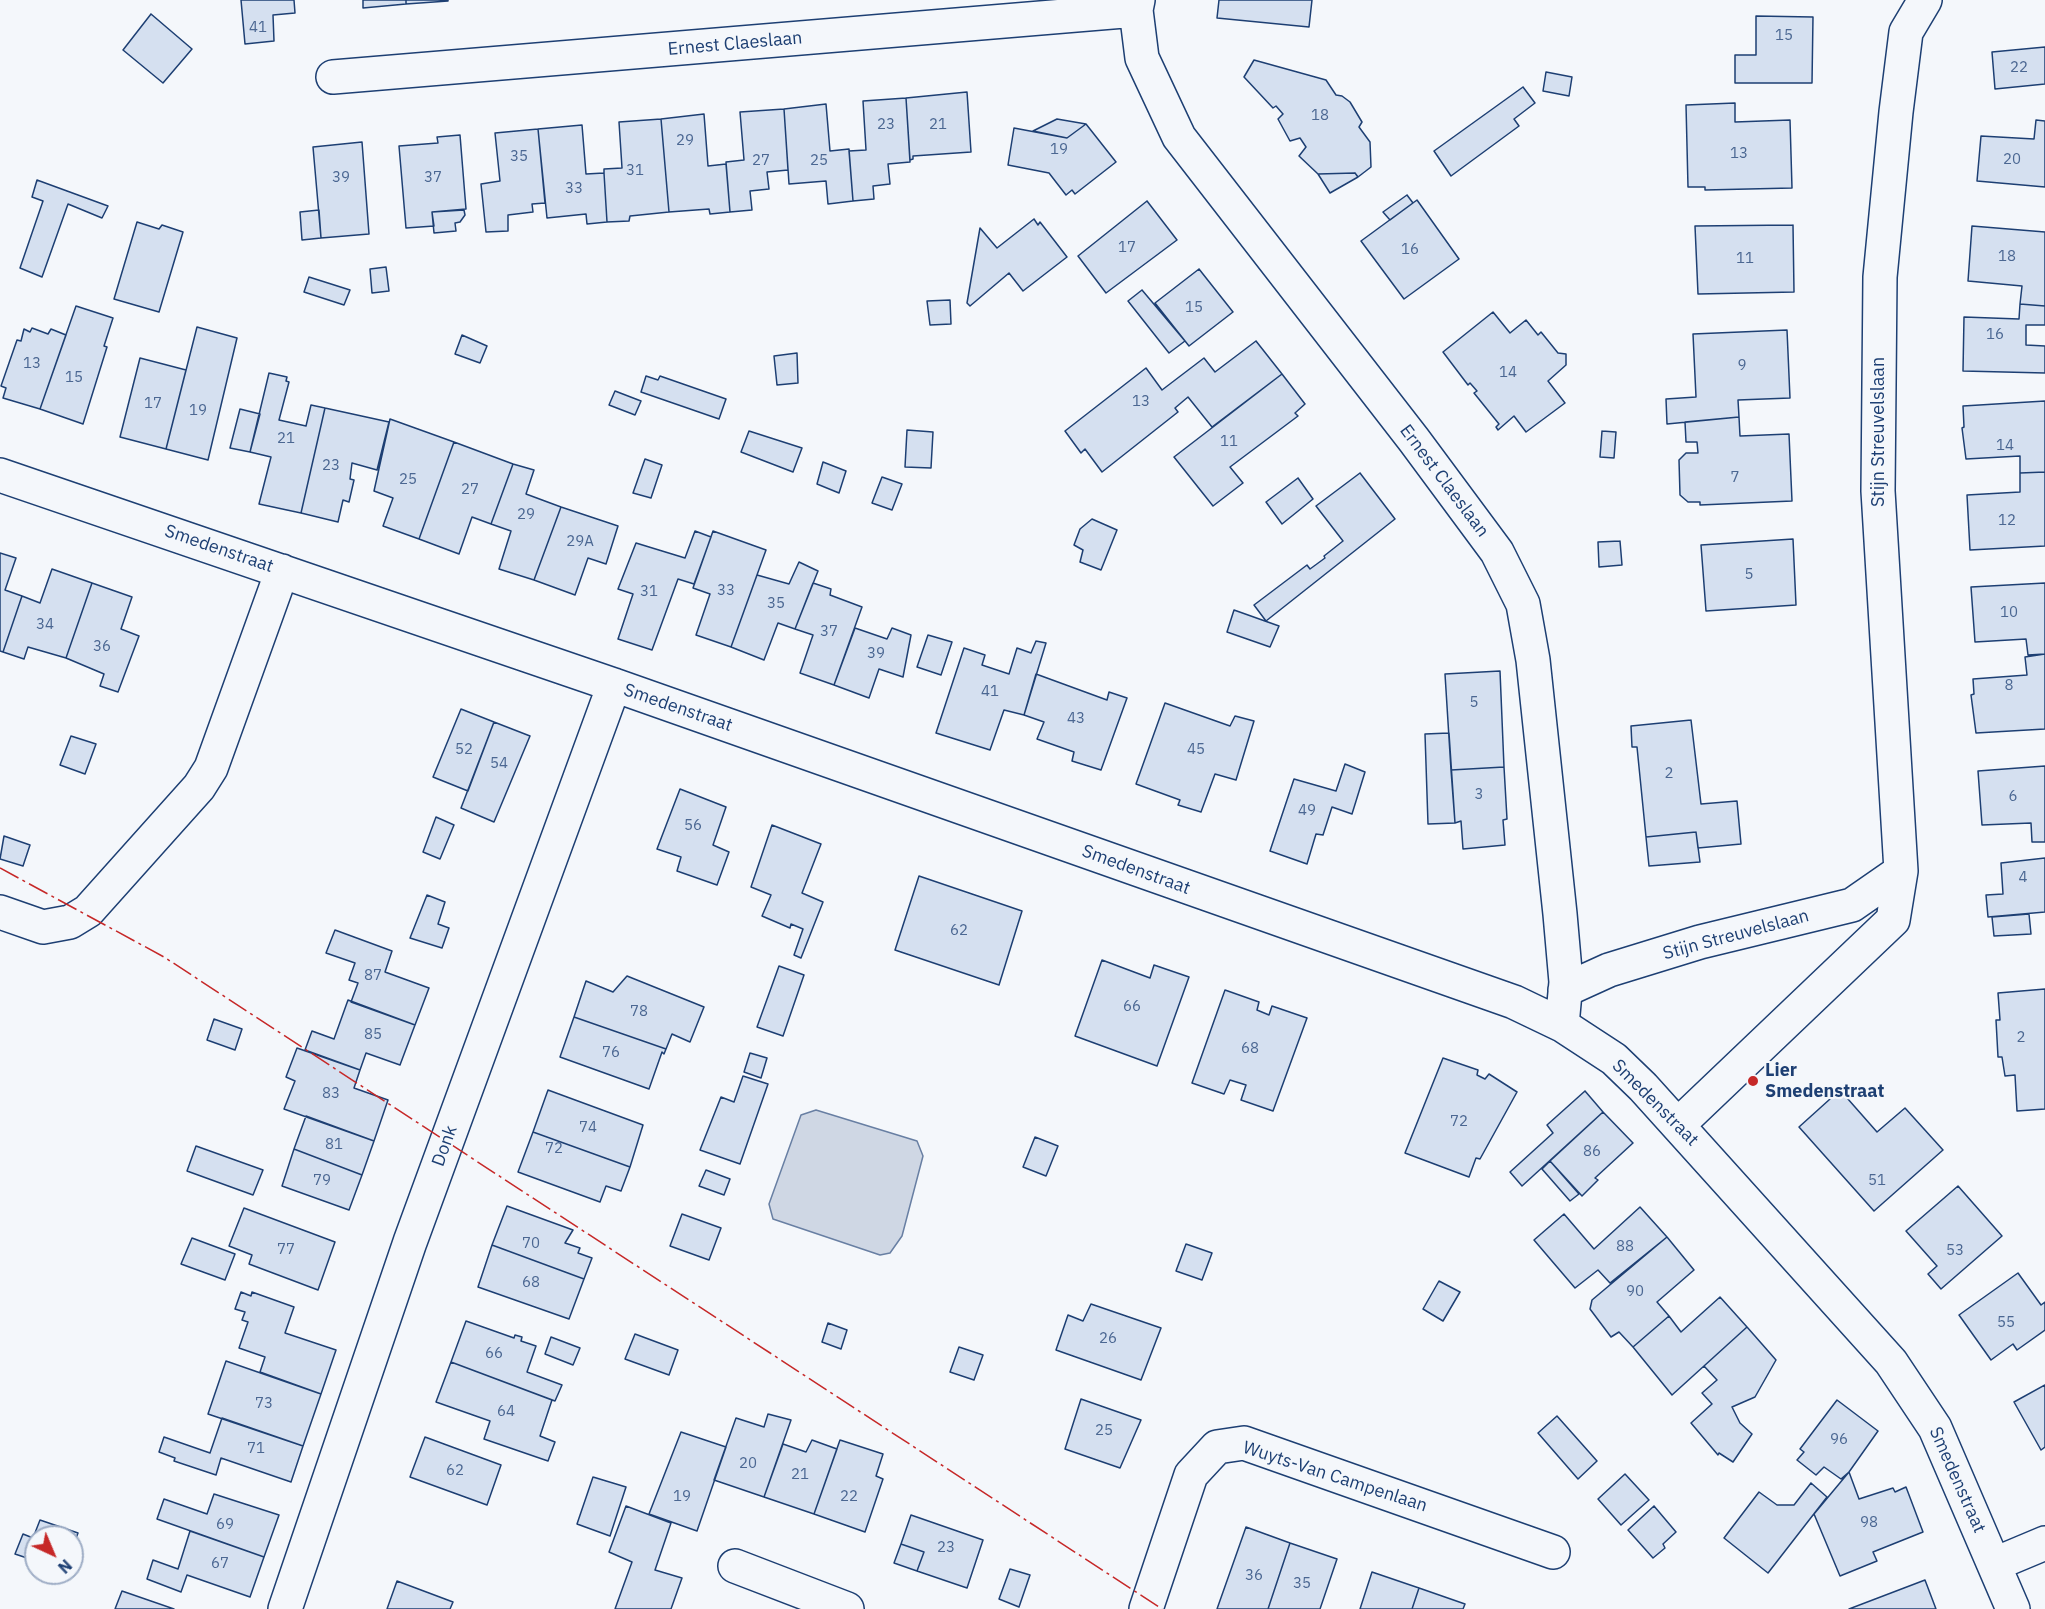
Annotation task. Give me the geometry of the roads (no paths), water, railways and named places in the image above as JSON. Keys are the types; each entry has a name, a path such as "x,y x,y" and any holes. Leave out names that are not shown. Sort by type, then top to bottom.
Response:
{"street":[{"name":"Stijn Streuvelslaan","path":"1679,1124 1893,920 1901,871 1878,491 1880,277 1906,32 1925,0"},
{"name":"Ernest Claeslaan","path":"333,77 1137,5 1142,58 1179,137 1414,440 1497,552 1523,604 1533,660 1560,914 1565,990 1562,1025"},
{"name":"Smedenstraat","path":"0,475 614,685 1514,1002 1562,1025 1614,1059 1679,1124 1891,1362 1935,1428 2013,1609"},
{"path":"0,912 43,927 70,922 88,912 199,787 211,768 282,571"},
{"name":"Donk","path":"285,1609 410,1242 614,685"},
{"name":"Stijn Streuvelslaan","path":"1565,990 1609,970 1700,942 1852,905 1901,871"},
{"name":"Wuyts-Van Campenlaan","path":"1146,1609 1191,1476 1217,1447 1244,1443 1553,1552"},
{"path":"1995,1564 2045,1544"},
{"path":"735,1566 847,1609"}],"place":[{"name":"Lier Smedenstraat","path":"1753,1081"}]}
